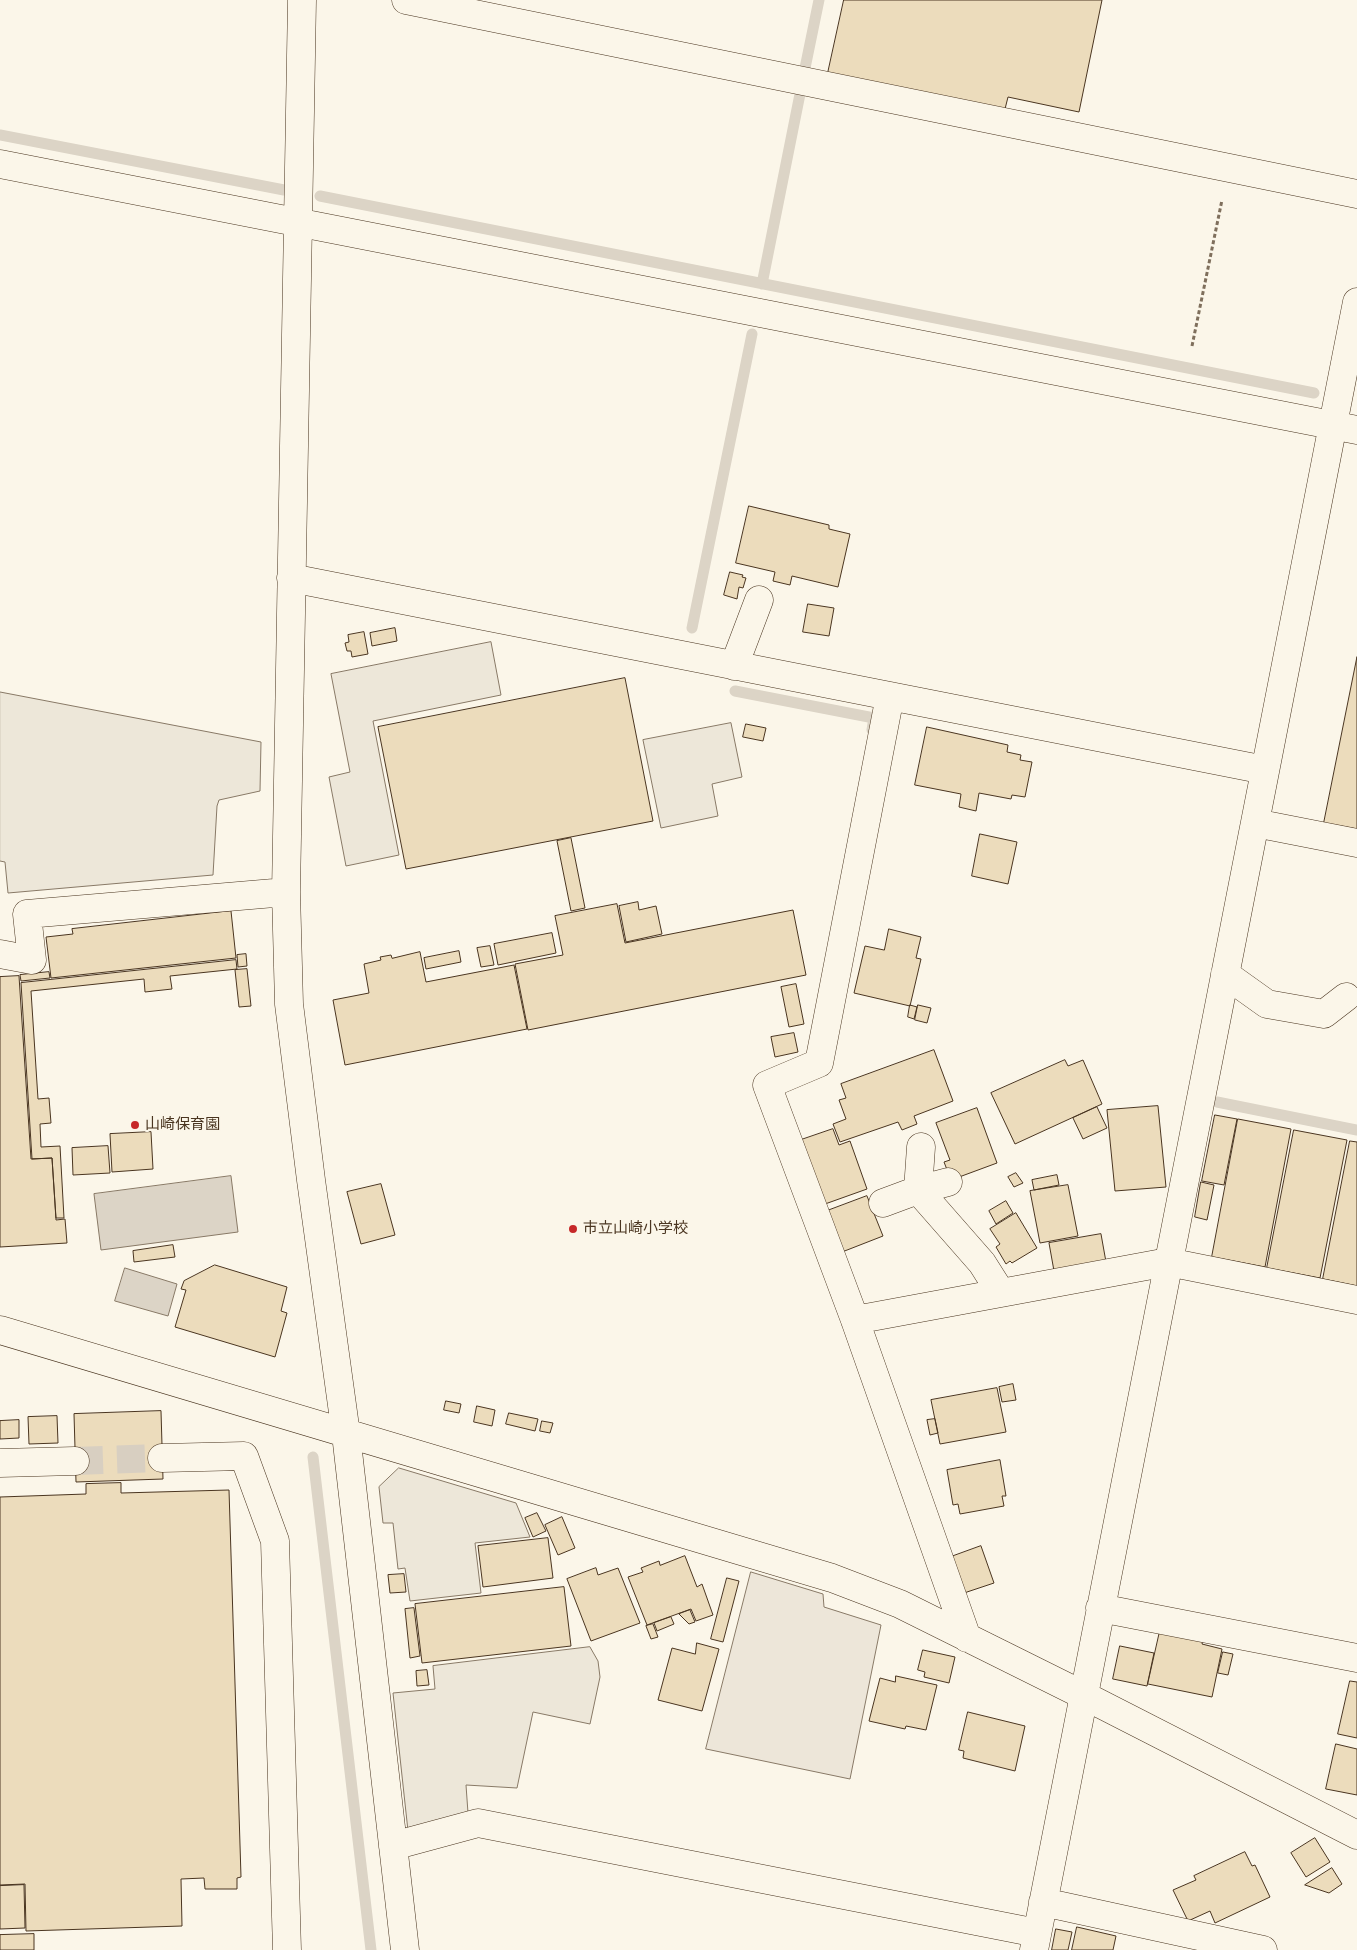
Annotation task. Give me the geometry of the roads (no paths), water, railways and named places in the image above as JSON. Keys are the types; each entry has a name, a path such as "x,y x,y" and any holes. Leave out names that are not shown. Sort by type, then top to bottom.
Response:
{"street":[{"path":"302,0 286,892 289,1004 346,1434 405,1950"},
{"path":"406,0 1357,194"},
{"path":"0,164 1345,427"},
{"path":"393,1846 478,1823 1035,1942 1254,823 1345,427 1357,302"},
{"path":"291,578 1265,770"},
{"path":"734,666 759,600"},
{"path":"890,696 820,1063 767,1085 856,1320 968,1638"},
{"path":"1254,823 1357,843"},
{"path":"0,954 32,960 27,914 286,892"},
{"path":"1225,974 1267,1004 1324,1014 1346,997"},
{"path":"921,1147 918,1190 982,1262 1001,1293"},
{"path":"883,1203 918,1190 948,1182"},
{"path":"856,1320 1168,1262 1357,1300"},
{"path":"0,1330 832,1578 900,1604 1357,1835"},
{"path":"162,1458 244,1456 274,1540 287,1950"},
{"path":"0,1463 75,1461"},
{"path":"1100,1608 1357,1658"},
{"path":"1043,1902 1263,1950"}],"waterway":[{"path":"804,73 819,0"},
{"path":"762,284 801,89"},
{"path":"0,135 284,190"},
{"path":"320,196 1314,393"},
{"path":"692,628 752,334"},
{"path":"735,691 874,718 872,730"},
{"path":"1217,1102 1357,1130"},
{"path":"313,1457 371,1950"}],"tunnel":[{"path":"75,1461 162,1458"}],"place":[{"name":"山崎保育園","path":"135,1125"},
{"name":"市立山崎小学校","path":"573,1229"}]}
